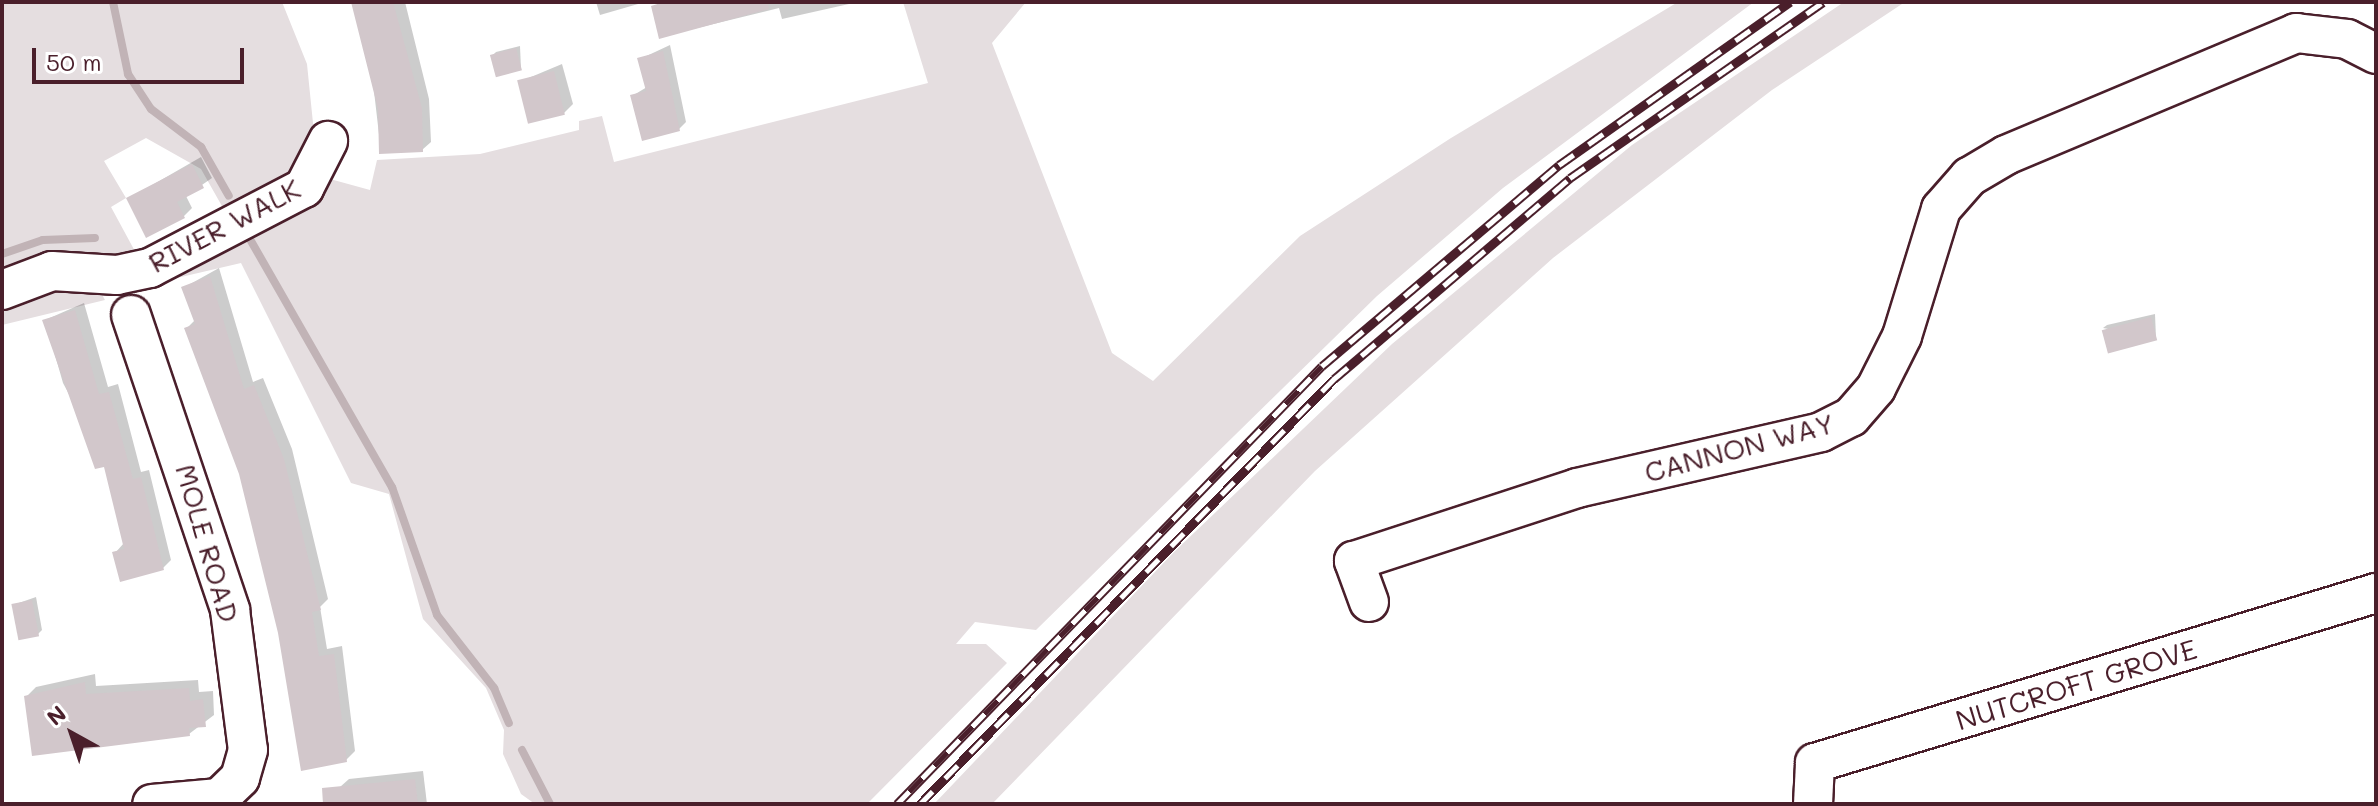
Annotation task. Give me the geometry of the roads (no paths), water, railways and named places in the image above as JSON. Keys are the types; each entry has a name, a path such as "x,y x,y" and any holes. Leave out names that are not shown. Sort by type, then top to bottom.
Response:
{"street":[{"name":"CANNON WAY","path":"1369,602 1354,561 1577,488 1821,432 1851,417 1876,388 1902,336 1941,209 1969,177 2006,155 2296,33 2347,39 2376,54"},
{"name":"RIVER WALK","path":"2,290 52,271 117,275 150,268 304,188 328,141"},
{"name":"MOLE ROAD","path":"131,315 230,610 248,750 240,778 219,798 152,804"},
{"name":"NUTCROFT GROVE","path":"1813,804 1815,763 2376,593"}],"waterway":[{"path":"113,2 128,74 151,109 201,147 229,196"},
{"path":"2,254 43,240 95,238"},
{"path":"251,241 392,487 437,615 494,688 509,723"},
{"path":"522,750 550,804"}],"railway":[{"path":"897,804 1322,366 1559,165 1790,2"},
{"path":"920,804 1334,379 1570,178 1823,2"}]}
